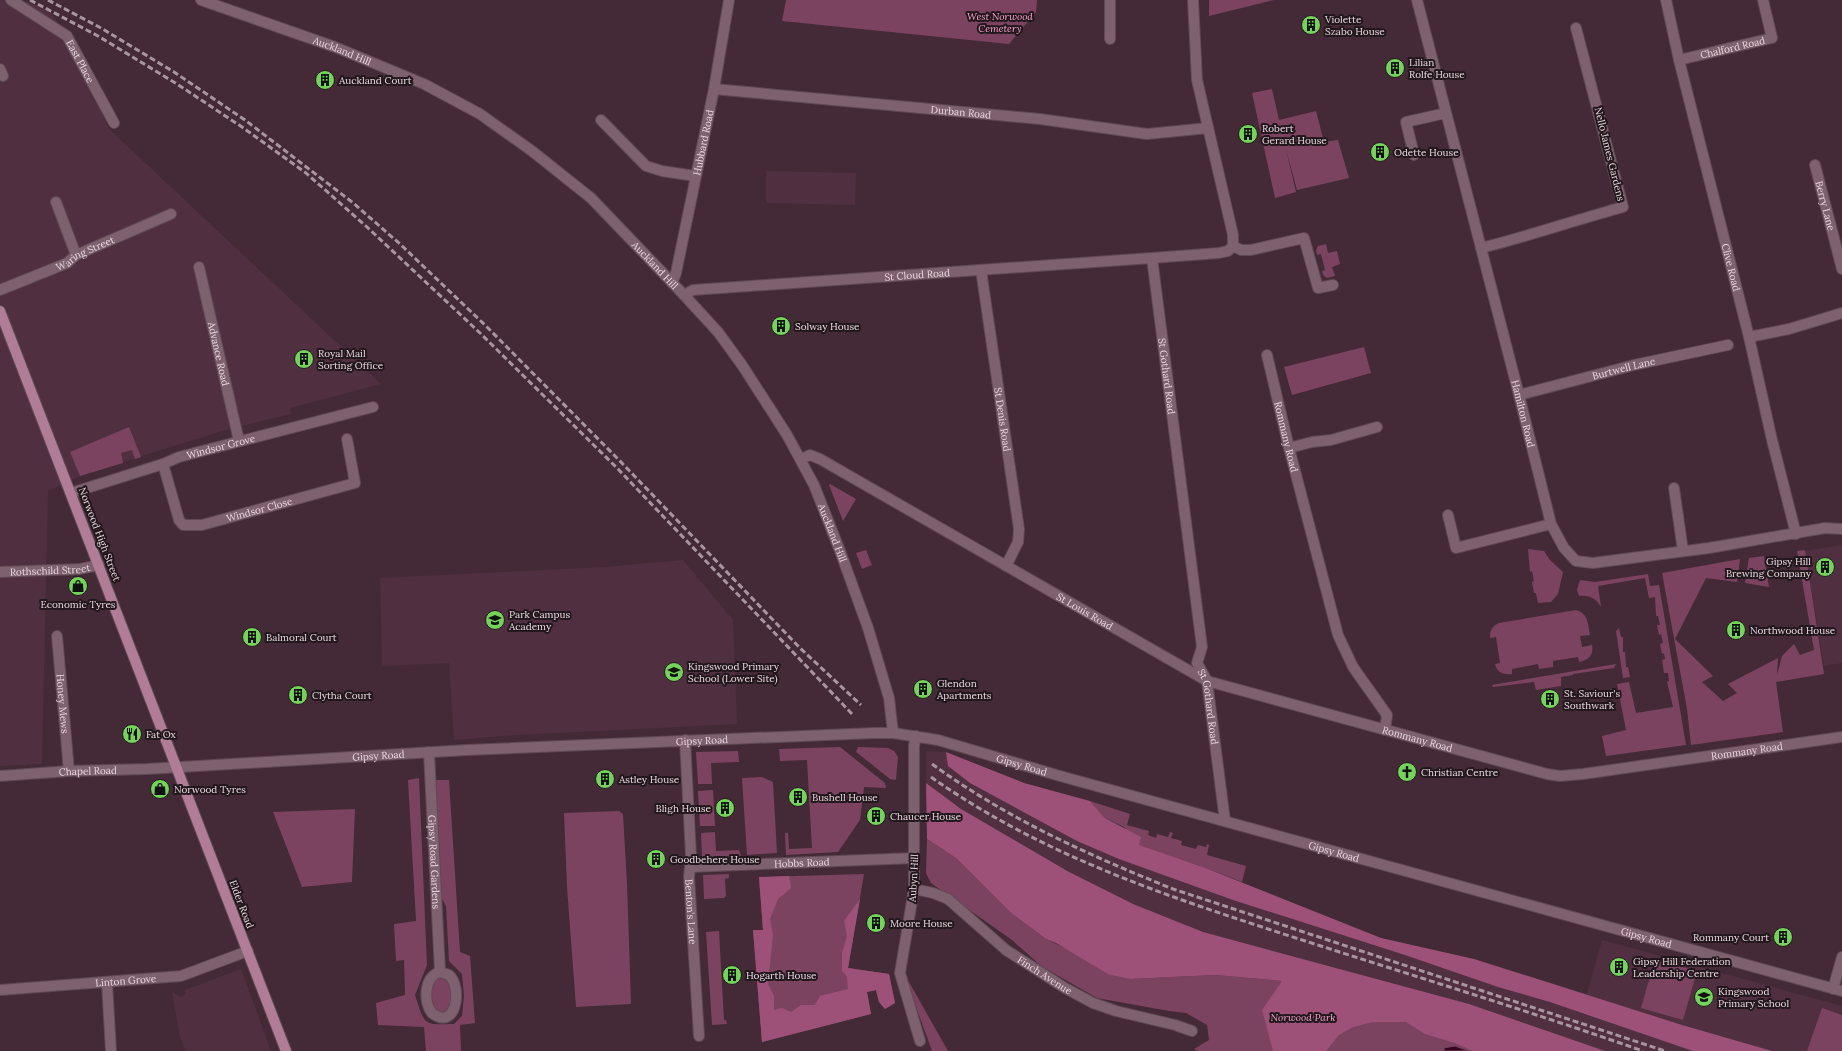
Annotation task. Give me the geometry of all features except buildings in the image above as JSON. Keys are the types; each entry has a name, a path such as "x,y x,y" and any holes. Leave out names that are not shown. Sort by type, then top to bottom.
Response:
{"main road":[{"name":"Norwood High Street","path":"0,311 176,767"},
{"name":"Elder Road","path":"176,767 286,1051"}],"street":[{"name":"East Place","path":"11,0 67,36 114,123"},
{"name":"Auckland Hill","path":"201,0 335,47 424,84 480,114 591,198 684,295 729,347 801,459 814,485 868,628 889,698 893,733"},
{"name":"Hubbard Road","path":"672,283 676,273 714,89 728,0"},
{"path":"1110,0 1110,39"},
{"path":"1193,0 1197,80 1233,235 1233,246"},
{"name":"Hamilton Road","path":"1417,0 1551,524 1564,548 1576,561 1594,563 1796,534 1825,528 1842,529"},
{"name":"Clive Road","path":"1666,0 1796,534"},
{"name":"Chalford Road","path":"1680,60 1772,38 1763,0"},
{"name":"Nello James Gardens","path":"1481,248 1541,233 1562,224 1624,207 1576,28"},
{"name":"Durban Road","path":"714,89 1040,119 1147,134 1208,128"},
{"path":"1414,155 1406,122 1446,113"},
{"path":"601,120 646,166 662,171 695,176"},
{"name":"Berry Lane","path":"1815,165 1842,269"},
{"path":"56,202 76,254"},
{"name":"Waring Street","path":"0,290 68,263 76,254 171,214"},
{"path":"1233,246 1241,250 1251,250 1304,238 1318,288 1333,285"},
{"path":"1152,258 1219,253 1228,250 1233,246"},
{"name":"St Cloud Road","path":"684,295 693,290 1152,258"},
{"name":"St Gothard Road","path":"1152,258 1202,647 1197,663 1207,681 1225,821"},
{"name":"Advance Road","path":"199,267 239,441"},
{"name":"St Denis Road","path":"981,270 1019,529 1018,542 1006,566"},
{"path":"1749,337 1789,329 1842,313"},
{"name":"Burtwell Lane","path":"1519,395 1634,365 1728,345"},
{"name":"Rommany Road","path":"1267,355 1289,448 1338,635 1353,667 1387,715 1386,730 1547,774 1560,776 1842,737"},
{"name":"Windsor Grove","path":"71,493 163,464 179,457 373,407"},
{"path":"1289,448 1312,442 1331,440 1377,428"},
{"name":"Windsor Close","path":"163,464 179,520 183,525 202,525 355,483 347,439"},
{"name":"St Louis Road","path":"801,459 810,455 820,459 1207,681 1386,730"},
{"path":"1674,488 1683,551"},
{"path":"1448,515 1456,548 1551,524"},
{"name":"Rothschild Street","path":"0,572 80,568 99,565"},
{"name":"Honey Mews","path":"57,636 69,771"},
{"name":"Gipsy Road","path":"176,767 429,752 833,733 893,733 916,736 953,744 1060,776 1838,990"},
{"name":"Aubyn Hill","path":"916,736 914,754 914,889 900,973 920,1041"},
{"name":"Benton's Lane","path":"685,740 691,856 689,877 699,1036"},
{"name":"Gipsy Road Gardens","path":"429,752 440,972"},
{"name":"Chapel Road","path":"0,776 69,771 176,767"},
{"name":"Hobbs Road","path":"690,867 914,858"},
{"name":"Finch Avenue","path":"914,889 933,893 948,899 1006,950 1052,981 1093,1003 1116,1011 1175,1025 1192,1031"},
{"name":"Linton Grove","path":"0,990 107,983 181,976 248,952"},
{"path":"1838,990 1842,957"},
{"path":"107,983 111,1051"}],"shaded area":[{"path":"0,0 22,0 49,10 67,36 109,129 381,384 290,408 291,414 222,431 161,450 80,476 48,491 42,764 0,766"},
{"path":"766,171 856,173 855,205 766,203"},
{"path":"1842,545 1842,663 1824,666 1805,551"},
{"name":"Park Campus Academy","path":"683,560 733,620 737,724 517,735 454,740 449,663 382,666 380,578 605,567"},
{"path":"926,751 946,752 1024,783 1090,801 1105,818 1139,845 1203,867 1381,938 1474,959 1587,994 1602,940 1842,1006 1842,1051 1584,1051 983,884 956,858 927,839"},
{"path":"241,969 271,1051 186,1051 180,1037 172,992 181,997 185,994 185,990"},
{"path":"1455,1046 1467,1051 1444,1051 1444,1048"}],"green space":[{"name":"West Norwood Cemetery","path":"786,0 1037,0 1036,12 1009,44 782,21"},
{"path":"1209,0 1274,0 1209,16"},
{"path":"1272,89 1279,120 1316,111 1324,142 1338,140 1349,178 1297,190 1286,149 1296,192 1275,198 1252,93"},
{"path":"1326,244 1328,253 1337,251 1340,264 1332,267 1335,276 1327,278 1323,275 1322,271 1325,270 1321,254 1317,255 1316,250 1318,246"},
{"path":"1364,347 1371,373 1292,395 1284,367"},
{"path":"129,427 141,457 135,459 132,450 121,453 123,463 80,476 70,452"},
{"path":"830,484 856,499 843,521 829,485"},
{"path":"1528,549 1544,551 1550,560 1563,572 1558,594 1551,602 1538,603 1536,593 1534,593 1532,571 1530,572"},
{"path":"866,550 872,565 862,569 856,553"},
{"path":"1805,550 1824,674 1776,682 1783,732 1691,745 1687,709 1662,573 1740,559 1737,582 1706,578 1675,639 1713,676 1702,682 1723,701 1737,693 1728,684 1778,658 1777,675 1782,656 1794,644 1800,655 1814,650 1797,551"},
{"path":"1764,556 1769,587 1745,583 1749,558"},
{"path":"1648,574 1650,586 1659,585 1686,745 1606,756 1602,736 1626,730 1617,684 1629,682 1636,713 1673,707 1667,682 1669,681 1668,673 1664,673 1662,660 1665,659 1664,653 1662,654 1660,644 1663,643 1661,634 1659,635 1657,625 1660,625 1658,616 1656,616 1655,597 1649,598 1645,578 1598,586 1601,607 1597,601 1592,598 1579,596 1577,590 1580,580 1595,582"},
{"path":"1576,610 1580,611 1585,616 1588,623 1590,635 1580,636 1582,647 1592,645 1592,652 1586,660 1579,662 1578,657 1553,661 1553,667 1539,669 1538,664 1512,669 1512,674 1504,674 1497,670 1495,664 1500,663 1496,637 1490,638 1491,631 1495,625 1499,623"},
{"path":"1619,628 1621,637 1623,637 1623,652 1625,652 1626,667 1628,667 1630,677 1623,678 1616,631"},
{"path":"1616,664 1614,668 1561,677 1561,686 1536,690 1534,682 1493,687 1492,685"},
{"path":"840,747 885,783 886,788 864,787 860,820 838,852 786,855 785,833 788,833 789,849 812,848 807,760 780,761 779,749"},
{"path":"858,747 888,748 894,751 898,757 896,779 890,779 856,752"},
{"path":"738,751 739,762 711,763 712,784 698,784 696,752"},
{"path":"946,752 1024,783 1090,801 1105,818 1141,837 1139,845 1203,867 1381,938 1474,959 1682,1025 1772,1051 1693,1051 1550,1002 1498,987 1405,955 1233,900 1119,859 1077,841 970,783 948,766"},
{"path":"762,777 773,782 777,853 747,855 742,778"},
{"path":"419,778 427,965 415,995 423,1018 430,1023 454,1024 462,1016 464,996 462,974 449,961 446,906 442,899 435,780 449,780 460,952 470,956 475,1023 460,1025 461,1051 426,1051 424,1027 378,1025 376,1003 405,995 404,960 396,961 394,924 416,921 408,780"},
{"name":"Norwood Park","path":"926,783 961,809 1069,872 1133,904 1203,932 1469,1004 1605,1051 1473,1051 1455,1043 1425,1034 1406,1022 1373,1022 1353,1027 1339,1035 1326,1051 1273,1051 1262,1010 1282,981 1215,975 1130,979 1108,974 1056,943 1046,939 1011,913 956,858 927,839"},
{"path":"713,790 715,826 700,826 698,791"},
{"path":"1090,801 1130,814 1127,825 1149,831 1148,835 1156,838 1157,834 1168,837 1170,832 1173,833 1171,838 1182,841 1181,845 1196,849 1198,845 1206,847 1207,844 1209,845 1207,855 1246,866 1242,882 1138,845 1124,827 1105,818"},
{"path":"355,809 352,882 302,887 273,812"},
{"path":"619,811 623,814 631,1004 576,1007 567,887 564,813"},
{"path":"715,832 716,851 739,850 741,856 702,857 701,833"},
{"name":"Norwood Park","path":"927,839 956,858 1011,913 1046,939 1130,979 1215,975 1282,981 1584,1051 1198,1051 1194,1049 1209,1040 1207,1025 1186,1013 1097,998 1041,966 1012,940 931,883 926,873"},
{"path":"729,874 729,878 725,879 726,896 724,898 704,899 703,875"},
{"path":"864,874 848,968 889,974 895,1003 885,1009 879,1002 876,990 867,992 871,1014 762,1042 753,930 763,930 759,877"},
{"path":"789,876 791,888 778,899 770,919 773,935 768,984 774,996 774,1010 782,1008 791,1012 801,1005 815,1005 820,996 848,989 847,977 842,971 842,953 847,936 844,921 860,899 848,968 889,974 895,1003 885,1009 879,1002 876,990 867,992 871,1014 762,1042 753,930 763,930 759,877"},
{"path":"719,931 724,1020 726,1020 727,1024 712,1025 706,932"},
{"path":"1655,959 1697,971 1683,1020 1641,1008"},
{"path":"444,977 450,983 452,1000 450,1007 444,1013 437,1012 433,1004 432,987 435,978"},
{"path":"909,982 948,1051 932,1051 908,985"},
{"path":"1822,1008 1842,1015 1842,1051 1807,1051"}],"railway":[{"path":"30,0 98,36 177,84 242,127 306,173 367,227 480,333 617,468 853,715"},
{"path":"48,0 101,28 174,72 245,120 352,202 400,244 486,326 619,460 800,648 861,705"},
{"path":"932,764 989,802 1048,834 1079,849 1173,889 1665,1051"},
{"path":"931,777 974,805 1018,830 1063,852 1155,890 1251,923 1643,1051"}],"place":[{"name":"Violette Szabo House","path":"1311,25"},
{"name":"Lilian Rolfe House","path":"1395,68"},
{"name":"Auckland Court","path":"325,80"},
{"name":"Robert Gerard House","path":"1248,134"},
{"name":"Odette House","path":"1380,152"},
{"name":"Solway House","path":"781,326"},
{"name":"Royal Mail Sorting Office","path":"304,359"},
{"name":"Gipsy Hill Brewing Company","path":"1825,567"},
{"name":"Economic Tyres","path":"78,586"},
{"name":"Park Campus Academy","path":"495,620"},
{"name":"Northwood House","path":"1736,630"},
{"name":"Balmoral Court","path":"252,637"},
{"name":"Kingswood Primary School (Lower Site)","path":"674,672"},
{"name":"Glendon Apartments","path":"923,689"},
{"name":"Clytha Court","path":"298,695"},
{"name":"St. Saviour's Southwark","path":"1550,699"},
{"name":"Fat Ox","path":"132,734"},
{"name":"Christian Centre","path":"1407,772"},
{"name":"Astley House","path":"605,779"},
{"name":"Norwood Tyres","path":"160,789"},
{"name":"Bushell House","path":"798,797"},
{"name":"Bligh House","path":"725,808"},
{"name":"Chaucer House","path":"876,816"},
{"name":"Goodbehere House","path":"656,859"},
{"name":"Moore House","path":"876,923"},
{"name":"Rommany Court","path":"1783,937"},
{"name":"Gipsy Hill Federation Leadership Centre","path":"1619,967"},
{"name":"Hogarth House","path":"732,975"},
{"name":"Kingswood Primary School","path":"1704,997"}]}
